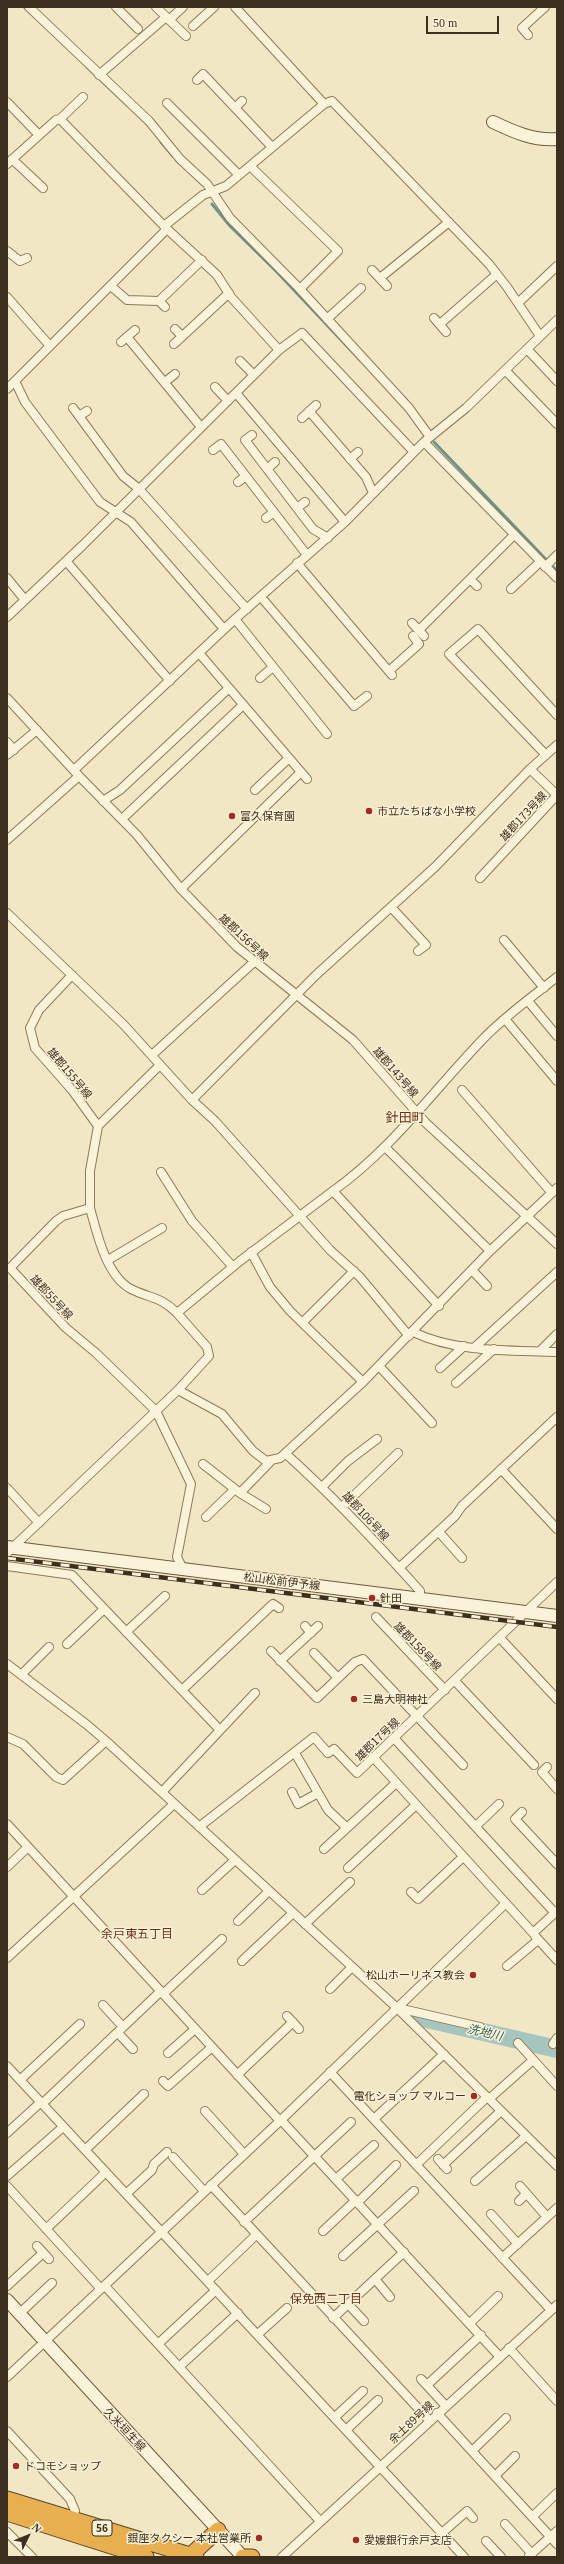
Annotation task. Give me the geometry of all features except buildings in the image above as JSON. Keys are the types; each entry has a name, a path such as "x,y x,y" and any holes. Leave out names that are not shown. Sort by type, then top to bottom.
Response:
{"highway":[{"name":"56","path":"7,2499 194,2556 218,2530"},
{"name":"56","path":"7,2513 124,2554 146,2557"},
{"path":"243,2557 252,2557"}],"main road":[{"path":"493,122 530,137 545,140 557,139"},
{"name":"松山松前伊予線","path":"9,1549 183,1569 557,1616"},
{"name":"久米垣生線","path":"7,2300 243,2557"}],"street":[{"path":"29,7 149,121 180,159 213,192 230,218 300,289 408,408 427,439 514,535 548,562 557,578"},
{"path":"116,7 135,26 138,16"},
{"path":"156,7 186,36"},
{"path":"99,75 183,7"},
{"path":"193,26 214,7"},
{"path":"235,7 324,104"},
{"path":"528,35 522,28 545,7"},
{"path":"197,80 203,74 272,147"},
{"path":"43,188 9,161 56,120 60,119 83,97"},
{"path":"235,108 242,101"},
{"path":"7,389 111,286 166,228 203,195 226,186 324,104 332,101 497,274 540,336"},
{"path":"7,102 38,135"},
{"path":"167,103 239,175"},
{"path":"60,119 166,228 218,275 229,293 279,350"},
{"path":"250,166 338,251 300,289"},
{"path":"380,278 449,222"},
{"path":"7,251 20,261 27,258"},
{"path":"159,301 202,260"},
{"path":"518,303 556,268"},
{"path":"372,270 387,286"},
{"path":"440,324 497,274"},
{"path":"111,286 127,300 159,301 165,307"},
{"path":"327,319 361,288"},
{"path":"174,344 229,293"},
{"path":"7,297 50,346"},
{"path":"434,318 446,332"},
{"path":"7,840 224,629 297,563 328,538 427,439 466,408 557,320"},
{"path":"175,329 182,336"},
{"path":"135,330 124,339 165,382 202,427"},
{"path":"7,617 115,513 279,350 302,333 414,452"},
{"path":"527,349 557,381"},
{"path":"240,361 254,375"},
{"path":"505,370 557,424"},
{"path":"165,382 175,374"},
{"path":"15,381 25,402 100,502 131,522 224,629"},
{"path":"214,387 228,401"},
{"path":"236,393 345,522"},
{"path":"302,418 316,405"},
{"path":"73,408 105,453 129,482 139,489 247,609"},
{"path":"79,416 87,411"},
{"path":"309,411 366,477 374,493"},
{"path":"252,435 245,440 313,529 328,538"},
{"path":"213,450 221,444 307,555"},
{"path":"105,453 113,448"},
{"path":"350,459 358,452"},
{"path":"267,469 275,462"},
{"path":"238,482 246,476"},
{"path":"297,508 305,502"},
{"path":"266,518 274,512"},
{"path":"412,623 421,633 470,579 514,535"},
{"path":"150,559 158,552"},
{"path":"66,561 170,681"},
{"path":"511,589 548,562"},
{"path":"297,563 391,673 419,644 413,636"},
{"path":"7,578 25,600"},
{"path":"470,579 477,586"},
{"path":"185,598 192,592"},
{"path":"261,597 354,706 366,696"},
{"path":"235,619 327,734"},
{"path":"546,755 449,654 478,629 557,715"},
{"path":"199,653 307,779"},
{"path":"260,678 274,667"},
{"path":"103,801 120,790 229,688"},
{"name":"雄郡156号線","path":"7,698 76,773 122,819 181,888 237,947 297,996"},
{"path":"122,819 243,705"},
{"path":"7,755 37,730"},
{"path":"7,742 14,750"},
{"path":"192,1100 297,996 316,975 435,867 530,769 546,755 556,749"},
{"path":"255,790 289,758"},
{"name":"雄郡173号線","path":"480,878 557,795 530,769"},
{"path":"181,888 301,772"},
{"path":"391,907 426,945 418,951"},
{"path":"7,913 98,998 192,1100 215,1121 330,1250 354,1271 411,1334 426,1339 474,1348 557,1352"},
{"path":"504,940 544,988"},
{"path":"152,1055 254,962"},
{"name":"雄郡155号線","path":"72,975 40,1010 30,1028 35,1048 72,1090 98,1126"},
{"path":"177,1314 251,1252 351,1178 418,1114 481,1041 557,976"},
{"name":"雄郡143号線","path":"297,996 353,1040 418,1114 557,1244"},
{"path":"528,1001 557,1036"},
{"path":"505,1019 557,1081"},
{"path":"9,1549 178,1390 209,1353 203,1342 177,1314 160,1299 129,1288 116,1276 108,1260 90,1208 90,1171 98,1126 160,1065"},
{"path":"206,1517 270,1462 286,1454 363,1382 439,1306 490,1251 554,1191 462,1090"},
{"path":"385,1147 490,1251"},
{"path":"161,1172 192,1221 233,1267"},
{"path":"334,1191 439,1306"},
{"name":"雄郡55号線","path":"90,1208 63,1216 56,1220 10,1265 10,1268 61,1324 96,1353 156,1411 191,1484 177,1557 183,1569"},
{"path":"108,1260 162,1228"},
{"path":"251,1252 270,1287 363,1382"},
{"path":"472,1270 487,1286"},
{"path":"303,1322 354,1271"},
{"path":"474,1348 557,1272"},
{"path":"540,1351 557,1334"},
{"path":"440,1368 464,1346"},
{"path":"456,1383 494,1349"},
{"path":"379,1366 432,1423"},
{"path":"178,1390 222,1414 253,1450 270,1462"},
{"path":"399,1568 455,1516 462,1506 557,1417"},
{"path":"322,1487 348,1461 377,1439"},
{"path":"342,1506 398,1453"},
{"name":"雄郡106号線","path":"286,1454 342,1506 420,1591 420,1599"},
{"path":"203,1464 238,1491 266,1509"},
{"path":"501,1469 557,1529"},
{"path":"369,1480 375,1486"},
{"path":"7,1488 39,1522"},
{"path":"438,1532 462,1558"},
{"path":"7,1566 72,1575 219,1729"},
{"name":"雄郡17号線","path":"295,1753 314,1737 328,1753 334,1749 357,1773 557,1582"},
{"path":"126,1632 165,1596"},
{"path":"182,1690 273,1604 279,1608"},
{"path":"67,1644 104,1609"},
{"name":"雄郡158号線","path":"376,1618 445,1690"},
{"path":"305,1626 312,1633"},
{"path":"280,1661 318,1626"},
{"path":"500,1638 557,1699"},
{"path":"21,1675 49,1647"},
{"path":"271,1651 317,1698 355,1662 363,1659 463,1765"},
{"path":"314,1653 338,1678"},
{"path":"7,1664 86,1724 162,1792 397,2008 557,2166"},
{"path":"455,1681 534,1765"},
{"path":"162,1792 219,1729 255,1693"},
{"path":"8,1738 23,1744 56,1777 63,1780 106,1741"},
{"path":"394,1738 556,1912 507,1966"},
{"path":"515,1745 522,1739"},
{"path":"199,1827 295,1753 328,1810 346,1828"},
{"path":"373,1757 557,1960"},
{"path":"547,1767 542,1772 557,1789"},
{"path":"324,1849 396,1782"},
{"path":"292,1792 298,1804 318,1793"},
{"path":"7,1945 10,1955 174,1804"},
{"path":"476,1825 499,1804"},
{"path":"348,1868 416,1805"},
{"path":"522,1812 514,1818 557,1864"},
{"path":"7,1824 500,2357"},
{"path":"7,1867 28,1847"},
{"path":"411,1892 418,1899 463,1858"},
{"path":"202,1890 235,1860"},
{"path":"305,1924 350,1882"},
{"path":"238,1921 269,1891"},
{"path":"7,2377 280,2120 505,1904"},
{"path":"242,1961 293,1913"},
{"path":"7,2133 222,1939"},
{"path":"330,1989 352,1967"},
{"path":"103,2005 133,2049"},
{"path":"397,2008 480,2027"},
{"path":"237,2074 293,2022"},
{"path":"20,2080 80,2024"},
{"path":"168,2053 195,2029"},
{"path":"518,2043 557,2086"},
{"path":"163,2081 168,2086 212,2047"},
{"path":"374,2119 444,2054"},
{"path":"416,2164 488,2098 533,2060"},
{"path":"7,2066 464,2557"},
{"path":"330,2072 502,2258 554,2308"},
{"path":"85,2150 144,2094"},
{"path":"205,2111 244,2154"},
{"path":"443,2164 501,2111"},
{"path":"244,2222 351,2122"},
{"path":"7,2176 63,2126"},
{"path":"476,2181 526,2136"},
{"path":"336,2179 374,2145"},
{"path":"126,2194 152,2170 154,2164 170,2154 204,2192"},
{"path":"323,2230 396,2165"},
{"path":"46,2229 106,2172"},
{"path":"211,2185 429,2420"},
{"path":"7,2186 46,2229 158,2344 320,2521"},
{"path":"520,2186 547,2217"},
{"path":"342,2256 414,2191"},
{"path":"518,2201 526,2194"},
{"path":"502,2258 557,2208"},
{"path":"493,2220 518,2244"},
{"path":"208,2281 256,2235"},
{"path":"7,2286 46,2256 37,2246"},
{"path":"333,2318 404,2252"},
{"path":"375,2279 390,2297"},
{"path":"19,2314 52,2283"},
{"path":"158,2344 216,2290"},
{"path":"470,2323 498,2296"},
{"path":"348,2304 364,2321"},
{"path":"258,2334 286,2308"},
{"name":"余土89号線","path":"282,2557 445,2405 554,2308"},
{"path":"179,2367 238,2313"},
{"path":"427,2385 481,2335"},
{"path":"509,2348 557,2401"},
{"path":"420,2378 445,2405"},
{"path":"335,2417 363,2391"},
{"path":"346,2430 378,2400"},
{"path":"437,2413 557,2544"},
{"path":"472,2451 506,2418"},
{"path":"7,2431 70,2499 75,2511 73,2519"},
{"path":"494,2476 515,2456"},
{"path":"532,2517 557,2493"},
{"path":"442,2533 466,2511 473,2518"},
{"path":"505,2524 530,2555 557,2531"},
{"path":"7,2532 32,2557"},
{"path":"486,2541 501,2557"}],"waterway":[{"path":"24,7 54,35"},
{"path":"88,68 126,104"},
{"path":"161,142 173,156"},
{"path":"212,204 230,226 276,271 360,360"},
{"path":"434,442 557,571"},
{"name":"洗地川","path":"414,2016 557,2049"}],"railway":[{"path":"7,1558 557,1627"}],"place":[{"name":"市立たちばな小学校","path":"369,811"},
{"name":"富久保育園","path":"232,816"},
{"name":"針田","path":"372,1598"},
{"name":"三島大明神社","path":"354,1699"},
{"name":"松山ホーリネス教会","path":"473,1975"},
{"name":"電化ショップ マルコー","path":"474,2096"},
{"name":"ドコモショップ","path":"16,2466"},
{"name":"銀座タクシー 本社営業所","path":"259,2538"},
{"name":"愛媛銀行余戸支店","path":"356,2540"}],"district":[{"name":"針田町","path":"405,1117"},
{"name":"余戸東五丁目","path":"137,1933"},
{"name":"保免西二丁目","path":"326,2298"}]}
